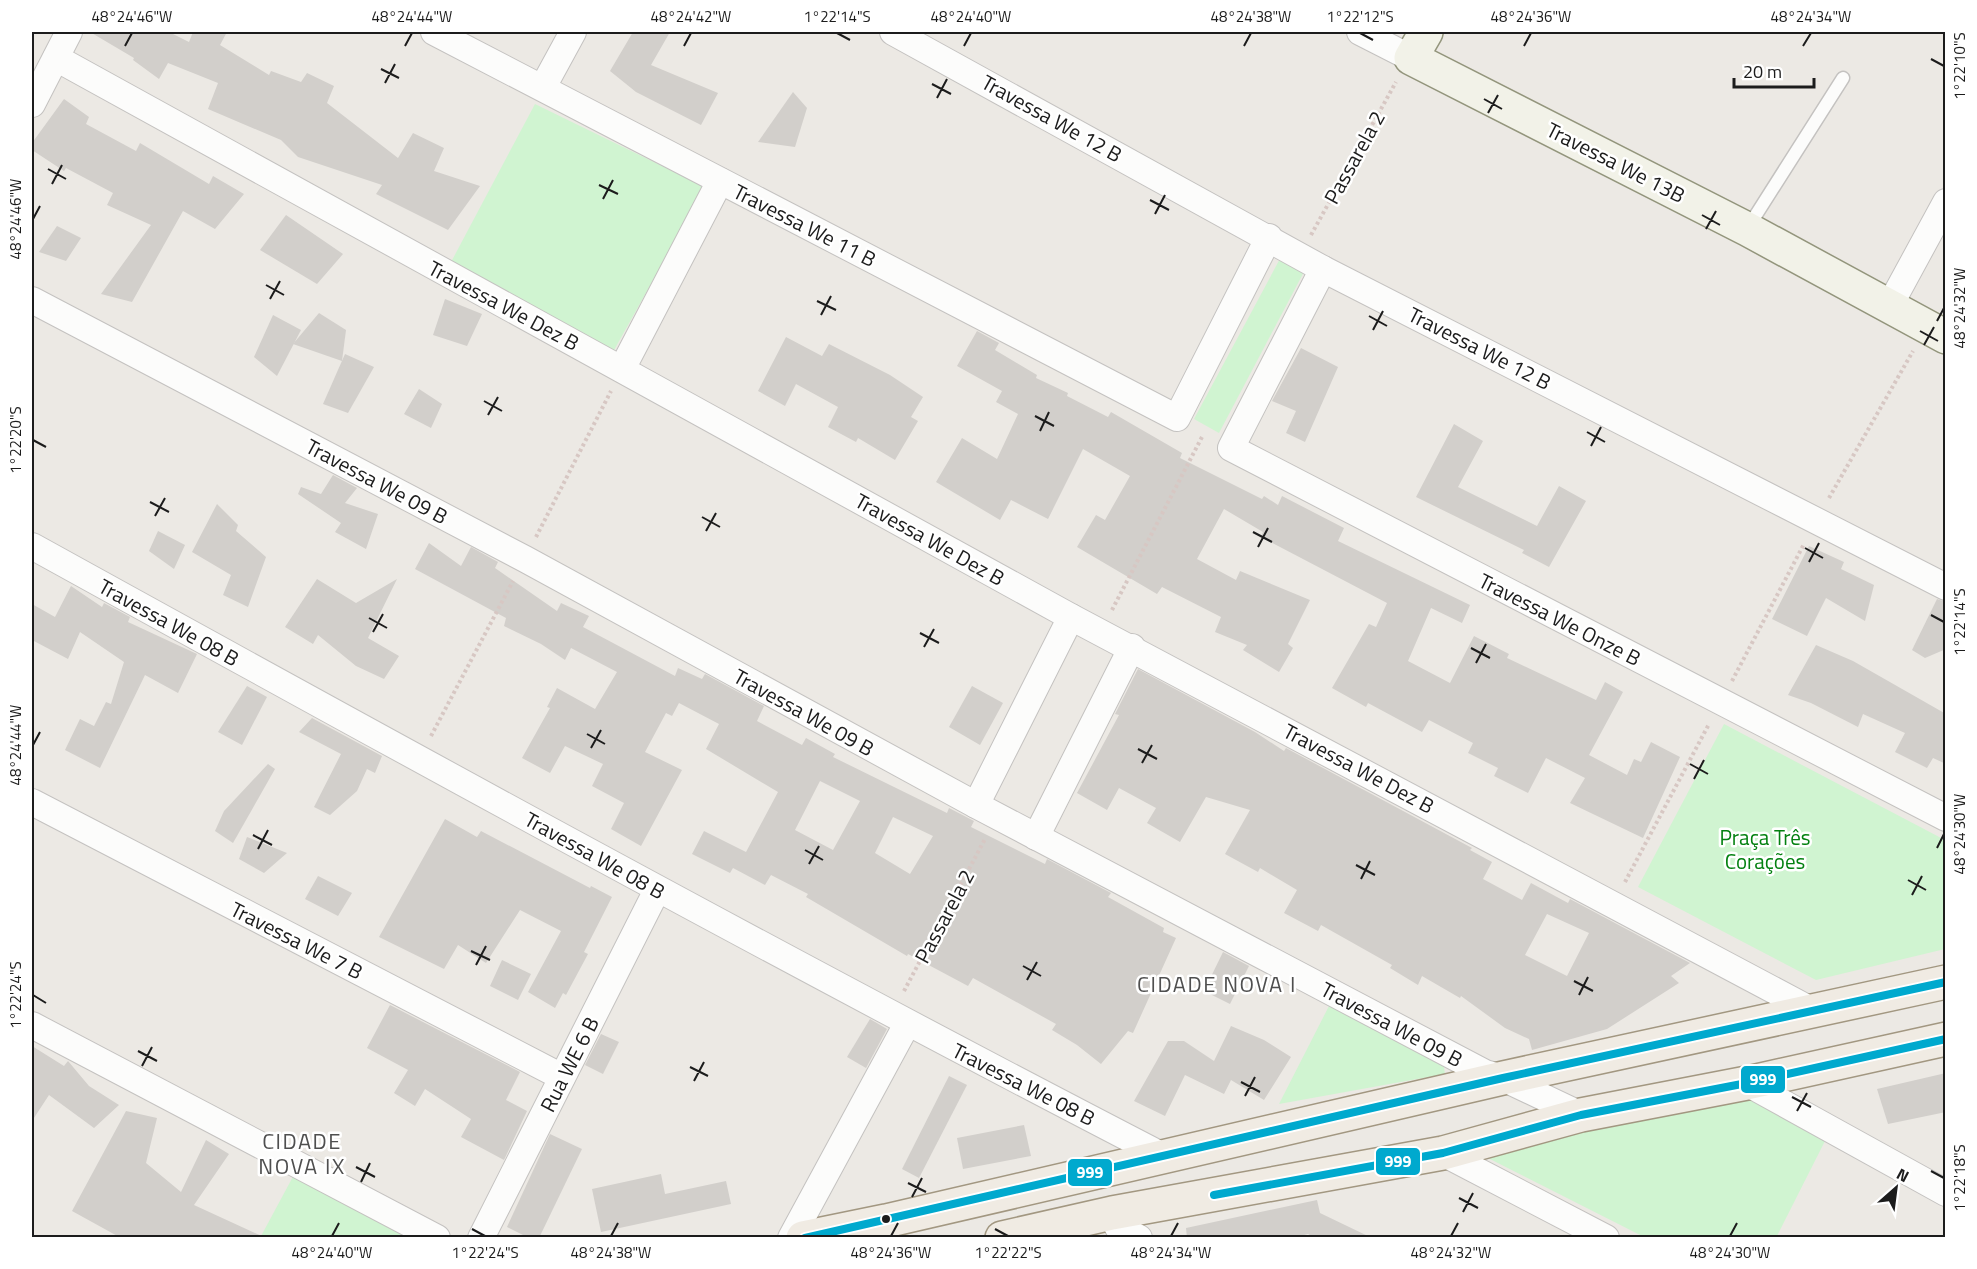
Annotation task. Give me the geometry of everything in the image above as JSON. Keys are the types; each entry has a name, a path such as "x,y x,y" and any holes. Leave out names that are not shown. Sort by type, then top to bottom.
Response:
{"main road":[{"name":"Travessa We 13B","path":"1415,49 1936,332"},
{"path":"803,1238 886,1221 1503,1078 1946,982"},
{"path":"1002,1238 1112,1213 1443,1153 1581,1116 1747,1083 1946,1039"}],"street":[{"path":"32,104 69,32"},
{"name":"Travessa We 11 B","path":"434,32 1177,418"},
{"path":"543,87 573,32"},
{"name":"Travessa We 12 B","path":"893,32 1269,237 1299,256 1946,587"},
{"name":"Travessa We 13B","path":"1360,32 1415,49"},
{"name":"Travessa We Dez B","path":"56,58 1071,616 1614,903 1811,1010"},
{"path":"622,369 720,181"},
{"path":"1890,305 1946,202"},
{"path":"1177,418 1269,237"},
{"path":"1231,448 1323,268"},
{"name":"Travessa We 09 B","path":"32,300 525,559 986,811 1474,1067 1503,1078 1581,1116"},
{"name":"Travessa We Onze B","path":"1231,448 1946,818"},
{"name":"Travessa We 08 B","path":"32,546 657,890 899,1020 1163,1156"},
{"path":"986,811 1071,616"},
{"path":"1036,837 1132,647"},
{"name":"Travessa We 7 B","path":"32,802 562,1077"},
{"name":"Rua WE 6 B","path":"480,1238 657,890"},
{"path":"791,1238 899,1020"},
{"path":"32,1025 437,1238"},
{"path":"1747,1083 1946,1193"},
{"path":"1443,1153 1606,1238"},
{"path":"1112,1213 1117,1226 1139,1238"}],"lane":[{"path":"1747,229 1843,78"}],"path":[{"name":"Passarela 2","path":"1299,256 1415,49"},
{"path":"1614,903 1816,520 1936,332"},
{"path":"1177,418 1203,435 1231,448"},
{"path":"1101,632 1203,435"},
{"name":"Passarela 2","path":"899,1020 986,811"}],"green space":[{"path":"535,104 705,187 613,352 450,264"},
{"path":"1282,255 1306,268 1219,433 1194,419"},
{"name":"Praça Três Corações","path":"1724,724 1945,840 1945,949 1816,980 1638,887"},
{"path":"1330,1004 1443,1060 1445,1074 1279,1104"},
{"path":"1734,1092 1826,1139 1776,1238 1644,1237 1484,1156"},
{"path":"296,1171 420,1238 260,1238"}],"building":[{"path":"90,32 169,32 189,42 193,32 227,32 220,45 269,75 271,71 301,82 307,73 334,86 327,103 398,158 413,133 444,148 434,171 480,186 448,230 376,194 382,185 298,157 281,140 208,109 218,83 168,63 159,79 133,60 134,58"},
{"path":"633,32 670,32 651,65 718,93 701,125 636,92 610,71"},
{"path":"793,92 807,108 795,147 758,142"},
{"path":"64,99 89,117 86,124 136,151 140,143 209,184 213,176 244,194 215,229 183,211 132,302 101,294 151,225 107,205 113,193 66,168 64,171 32,150 32,143"},
{"path":"286,215 343,254 317,284 260,250"},
{"path":"57,226 81,238 66,261 39,252"},
{"path":"445,299 482,314 467,346 433,335"},
{"path":"319,313 346,330 342,361 293,344"},
{"path":"273,315 301,330 277,376 254,357"},
{"path":"977,331 999,343 995,350 1037,375 1036,378 1068,393 1067,396 1108,417 1111,412 1182,453 1180,458 1262,499 1264,496 1278,505 1282,496 1344,528 1338,541 1470,605 1462,623 1431,608 1408,661 1450,683 1474,636 1509,654 1507,658 1596,700 1605,682 1623,692 1589,755 1627,775 1634,759 1641,762 1651,742 1680,757 1643,838 1570,803 1585,778 1546,758 1528,793 1494,776 1498,768 1468,753 1473,743 1429,720 1422,732 1368,703 1366,707 1332,688 1369,624 1376,627 1387,603 1261,537 1263,532 1224,509 1197,559 1236,580 1240,571 1310,600 1288,644 1293,648 1279,672 1243,650 1247,645 1215,632 1221,617 1162,587 1157,594 1077,547 1096,515 1105,520 1130,476 1083,449 1048,519 1011,500 1000,520 936,482 962,438 997,459 1018,414 996,402 1002,391 957,366"},
{"path":"786,337 822,356 829,344 890,375 923,397 911,417 918,421 895,460 858,438 856,442 828,427 838,407 796,384 785,406 758,391"},
{"path":"1301,348 1338,367 1305,442 1286,433 1296,411 1272,401"},
{"path":"345,354 374,367 348,413 323,404"},
{"path":"419,389 442,404 431,428 404,414"},
{"path":"1454,424 1483,441 1458,487 1537,526 1559,486 1586,501 1549,567 1522,553 1524,550 1416,497"},
{"path":"333,475 357,488 345,503 378,514 366,549 335,532 341,523 298,494 301,487 321,494"},
{"path":"217,504 238,525 236,531 266,557 248,607 223,595 231,575 192,552"},
{"path":"158,531 185,545 174,569 149,551"},
{"path":"429,543 461,566 471,547 498,562 495,568 557,611 561,603 589,616 583,627 675,676 678,668 702,679 705,674 764,706 757,721 802,745 806,738 835,754 833,757 947,813 949,808 974,821 971,827 1045,864 1047,859 1111,893 1108,897 1164,928 1163,932 1176,938 1133,1033 1128,1031 1101,1064 1077,1045 1052,1030 1056,1024 973,978 968,986 908,954 907,956 806,897 808,894 771,875 765,885 733,868 730,873 692,854 704,831 746,852 778,792 706,749 719,724 679,703 672,716 666,713 645,752 682,770 641,846 611,829 624,803 592,786 603,764 565,746 550,773 522,758 550,708 547,707 557,688 595,709 617,672 571,648 565,660 541,644 504,626 506,618 415,569","holes":["820,781 860,801 833,850 795,830","893,817 933,836 910,874 875,853"]},
{"path":"1809,546 1844,562 1841,569 1874,585 1865,621 1826,598 1807,636 1772,619"},
{"path":"317,579 356,603 397,579 368,638 399,656 384,679 356,666 318,635 313,644 285,627"},
{"path":"71,586 102,607 104,603 130,617 128,622 197,654 178,693 145,675 100,768 65,750 80,719 94,726 106,702 111,704 124,662 80,632 68,659 32,640 32,604 55,617"},
{"path":"1937,599 1946,602 1946,649 1925,658 1912,650"},
{"path":"1816,645 1853,661 1946,714 1946,764 1933,758 1927,768 1895,752 1905,733 1863,714 1858,727 1811,703 1788,695"},
{"path":"1138,669 1255,732 1284,751 1286,748 1472,848 1470,850 1492,862 1483,879 1522,900 1531,883 1568,903 1570,899 1690,963 1671,976 1679,983 1607,1029 1532,1050 1529,1039 1505,1028 1461,996 1460,998 1422,976 1418,985 1390,968 1392,965 1321,925 1318,931 1284,913 1297,890 1260,868 1258,872 1225,854 1250,810 1206,797 1180,842 1147,823 1156,808 1119,788 1107,810 1077,793 1119,715 1115,714","holes":["1547,914 1589,933 1567,976 1525,955"]},
{"path":"247,686 267,697 242,745 218,732"},
{"path":"972,686 1003,703 980,745 949,727"},
{"path":"312,718 382,756 375,773 367,769 357,791 330,815 314,807 341,754 299,732"},
{"path":"268,764 275,769 233,843 215,831 224,811"},
{"path":"445,819 477,837 481,831 590,888 591,886 612,897 584,952 588,954 566,995 563,993 555,1008 528,992 561,931 520,910 486,963 458,945 444,969 379,937"},
{"path":"247,837 287,853 264,873 239,859"},
{"path":"318,876 352,893 338,916 305,899"},
{"path":"1223,952 1249,966 1230,1004 1204,991"},
{"path":"502,960 531,974 518,1000 490,986"},
{"path":"390,1005 520,1072 506,1100 527,1111 504,1160 461,1137 471,1119 425,1089 415,1106 394,1093 408,1070 367,1048"},
{"path":"870,1019 887,1029 866,1068 847,1057"},
{"path":"1231,1026 1264,1040 1291,1057 1264,1100 1231,1080 1224,1094 1185,1075 1165,1116 1134,1101 1168,1041 1184,1041 1214,1061"},
{"path":"601,1034 619,1042 603,1074 585,1065"},
{"path":"32,1046 64,1066 68,1061 89,1086 119,1105 94,1128 49,1095 32,1121"},
{"path":"1946,1073 1946,1112 1888,1124 1877,1089"},
{"path":"949,1076 967,1085 919,1178 902,1169"},
{"path":"126,1111 157,1118 146,1163 181,1192 206,1140 229,1154 194,1205 266,1238 121,1238 72,1211"},
{"path":"1024,1125 1031,1156 963,1169 957,1138"},
{"path":"550,1134 582,1149 539,1238 529,1238 507,1227"},
{"path":"661,1174 665,1194 726,1181 731,1204 601,1232 592,1189"},
{"path":"1317,1200 1320,1213 1372,1238 1315,1238 1308,1234 1293,1238 1187,1238 1186,1228"}],"transit line":[{"name":"999","path":"805,1238 1503,1078 1946,982"},
{"name":"999","path":"1214,1195 1443,1153 1581,1115 1747,1083 1946,1039"}],"district":[{"name":"CIDADE NOVA I","path":"1217,984"},
{"name":"CIDADE NOVA IX","path":"302,1154"}]}
